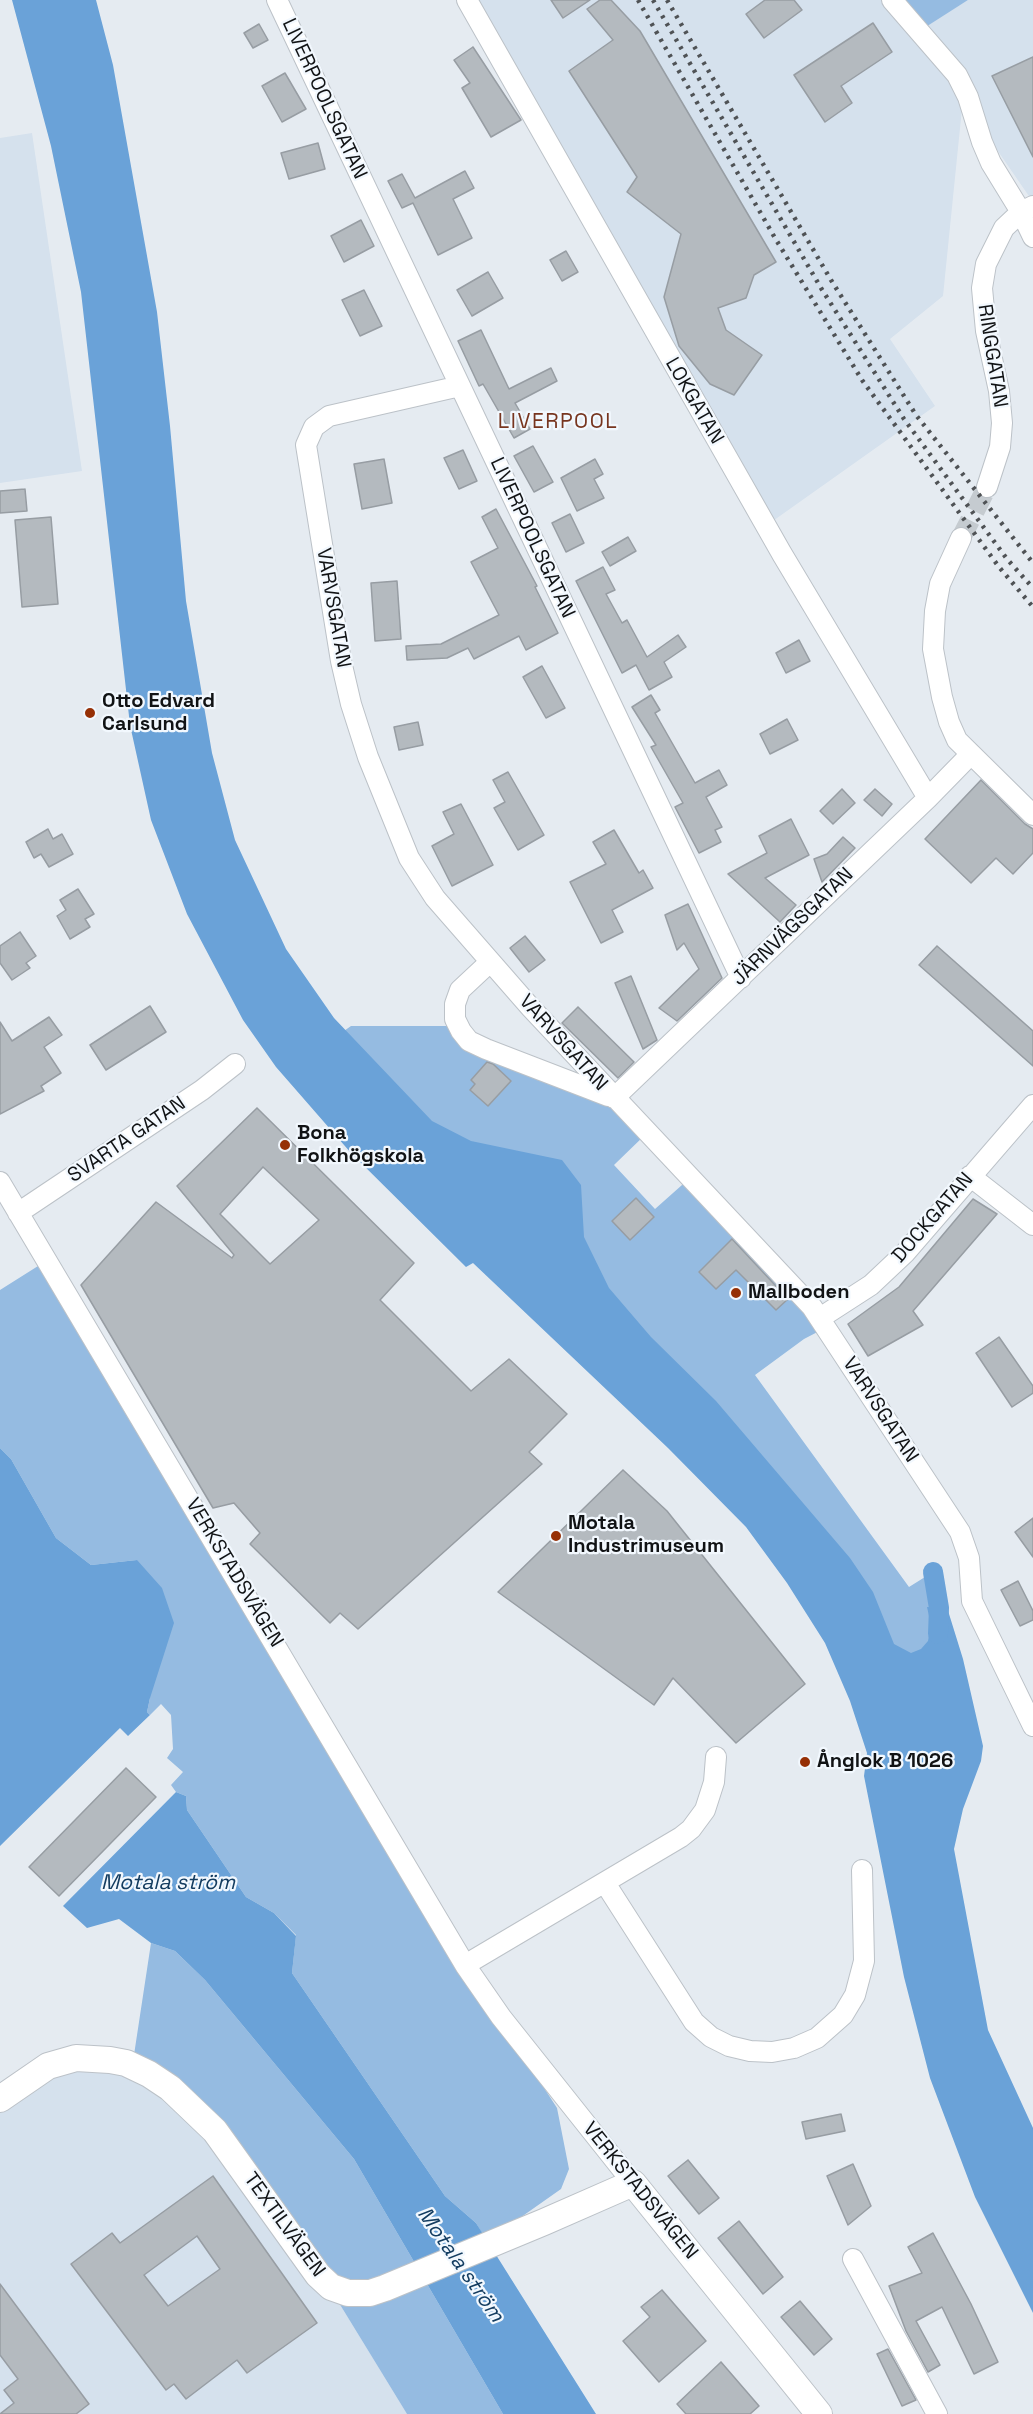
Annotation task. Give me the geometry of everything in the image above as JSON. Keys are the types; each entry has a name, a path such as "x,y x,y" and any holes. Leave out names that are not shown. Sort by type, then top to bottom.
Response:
{"street":[{"name":"LIVERPOOLSGATAN","path":"277,0 741,978"},
{"name":"LOKGATAN","path":"467,0 782,554 928,798"},
{"path":"892,0 957,75 968,97 991,163 1027,209 1033,237"},
{"name":"RINGGATAN","path":"987,487 1000,447 1002,423 999,391 986,331 982,288 986,264 994,245 1004,228 1027,209"},
{"name":"VARVSGATAN","path":"460,386 329,416 314,427 306,446 341,661 351,704 368,758 409,858 420,878 490,962 820,1318 960,1532 969,1558 972,1601 1033,1726"},
{"path":"961,538 940,584 934,620 933,649 936,674 949,722 957,740 1033,815"},
{"name":"JÄRNVÄGSGATAN","path":"614,1098 928,798 971,754"},
{"path":"490,962 460,990 455,1004 455,1018 460,1031 469,1041 614,1098"},
{"name":"SVARTA GATAN","path":"18,1214 202,1089 235,1064"},
{"name":"DOCKGATAN","path":"820,1318 871,1285 905,1252 1033,1105"},
{"path":"970,1176 1033,1226"},
{"name":"VERKSTADSVÄGEN","path":"0,1182 465,1965 501,2017 819,2414"},
{"path":"465,1965 691,1829 705,1810 710,1797 716,1757"},
{"path":"605,1882 693,2022 711,2037 729,2046 750,2051 771,2052 794,2048 817,2037 843,2015 855,1995 863,1972 864,1961 862,1870"},
{"name":"TEXTILVÄGEN","path":"0,2099 48,2066 76,2058 126,2063 149,2074 170,2088 215,2131 326,2284 338,2290 358,2294 377,2290 633,2183"},
{"path":"853,2259 937,2414"}],"shaded area":[{"path":"472,0 889,0 921,29 968,0 1033,0 1033,202 993,144 980,101 966,69 943,296 890,339 935,406 770,523"},
{"path":"889,0 968,0 921,30"},
{"path":"32,133 82,471 0,483 0,138"},
{"path":"351,1026 450,1026 621,1107 647,1133 614,1165 655,1209 691,1177 829,1326 804,1339 755,1375 909,1587 933,1572 939,1608 935,1688 789,1538 307,1057"},
{"path":"46,1261 465,1965 557,2108 569,2169 561,2189 517,2220 483,2235 476,2223 445,2196 292,1973 296,1935 274,1913 246,1897 187,1810 186,1796 176,1792 171,1785 183,1772 167,1758 173,1749 171,1715 161,1704 150,1715 147,1712 150,1698 137,1560 91,1565 56,1538 11,1459 0,1448 0,1290"},
{"path":"151,1943 175,1951 205,1980 354,2159 503,2414 407,2414 328,2285 214,2121 132,2068"},
{"path":"94,2061 175,2095 328,2285 407,2414 0,2414 0,2112 57,2070"}],"water":[{"path":"12,0 96,0 113,65 157,312 186,601 212,753 235,840 286,949 334,1018 432,1121 471,1141 562,1160 581,1185 584,1237 609,1288 651,1337 716,1401 850,1558 873,1592 894,1644 911,1653 921,1649 928,1641 931,1625 927,1607 939,1608 945,1601 963,1659 983,1746 981,1761 963,1809 954,1849 988,2030 1033,2128 1033,2313 975,2197 930,2078 904,1977 864,1776 867,1753 850,1701 825,1643 787,1583 746,1527 668,1448 473,1263 466,1267 351,1153 276,1067 243,1020 187,914 151,820 130,725 81,292 51,146"},
{"path":"0,1448 11,1459 56,1538 91,1565 137,1560 162,1588 174,1623 150,1698 147,1712 150,1715 128,1736 120,1728 0,1846"},
{"name":"Motala ström","path":"176,1792 186,1796 187,1810 246,1897 274,1913 296,1936 292,1973 445,2196 476,2223 596,2414 503,2414 354,2159 205,1980 175,1951 151,1943 119,1919 87,1928 63,1906"}],"building":[{"path":"551,0 590,0 563,18"},
{"path":"600,0 611,0 640,31 776,262 754,275 746,298 718,308 726,330 762,355 734,395 710,384 679,346 664,297 681,234 627,192 637,177 569,71 613,40 587,9"},
{"path":"765,0 794,0 802,10 764,38 746,14"},
{"path":"873,23 892,52 841,86 852,103 825,122 794,75"},
{"path":"259,24 268,40 253,48 244,33"},
{"path":"473,47 521,120 491,137 462,88 470,83 454,60"},
{"path":"1033,57 1033,157 992,76"},
{"path":"285,73 306,109 282,122 262,86"},
{"path":"318,143 325,169 289,179 281,153"},
{"path":"465,171 474,188 453,199 472,238 438,255 413,203 402,208 388,181 402,174 415,198"},
{"path":"361,220 374,246 344,262 331,236"},
{"path":"566,251 578,272 562,281 550,260"},
{"path":"488,272 503,298 472,316 457,290"},
{"path":"364,290 382,326 360,336 342,300"},
{"path":"481,330 509,389 551,368 557,381 515,403 530,429 514,438 483,384 479,386 458,341"},
{"path":"533,446 553,482 534,492 514,456"},
{"path":"463,450 477,481 459,489 444,458"},
{"path":"384,459 392,503 362,509 354,464"},
{"path":"595,459 603,474 594,479 604,498 577,511 561,478"},
{"path":"25,489 27,511 0,513 0,491"},
{"path":"496,509 537,586 535,587 558,633 526,650 519,636 474,659 468,648 447,658 407,660 406,646 441,644 499,615 471,562 498,548 482,517"},
{"path":"570,514 584,543 566,552 552,523"},
{"path":"51,517 58,604 22,607 15,520"},
{"path":"628,537 636,551 610,566 602,552"},
{"path":"603,567 615,590 606,594 622,623 627,620 647,657 678,635 686,647 664,662 672,677 649,690 636,665 622,673 576,581"},
{"path":"397,581 401,639 375,641 371,583"},
{"path":"799,640 810,661 786,673 776,653"},
{"path":"542,666 565,708 546,718 523,677"},
{"path":"651,695 660,710 655,713 695,783 719,770 727,785 706,797 722,827 715,830 721,842 699,853 675,807 683,803 651,747 656,745 632,707"},
{"path":"787,719 798,740 770,754 760,734"},
{"path":"418,722 423,745 399,750 394,727"},
{"path":"508,772 544,835 518,850 494,808 505,802 493,780"},
{"path":"981,780 1025,824 1033,829 1033,853 1013,874 996,858 971,883 925,839"},
{"path":"842,789 855,803 833,824 820,811"},
{"path":"875,789 892,804 882,816 864,800"},
{"path":"461,804 493,865 452,886 432,846 454,834 443,812"},
{"path":"791,819 809,855 765,878 796,905 780,922 728,874 767,853 759,836"},
{"path":"48,829 53,839 62,834 73,854 49,867 41,854 34,858 26,842"},
{"path":"614,830 639,873 643,870 653,888 612,910 623,932 601,943 570,882 606,864 593,842"},
{"path":"843,837 855,848 822,882 814,859 827,854"},
{"path":"78,889 94,914 85,919 90,927 70,939 57,916 66,910 60,900"},
{"path":"688,904 722,978 677,1021 659,1008 699,969 684,943 677,950 665,915"},
{"path":"20,932 36,956 26,963 30,968 12,980 0,963 0,946"},
{"path":"525,936 545,960 529,972 510,948"},
{"path":"937,946 1033,1031 1033,1066 919,965"},
{"path":"631,976 657,1040 643,1049 615,983"},
{"path":"150,1006 166,1032 106,1070 90,1045"},
{"path":"578,1007 634,1062 618,1078 562,1023"},
{"path":"49,1017 62,1035 44,1047 61,1073 41,1086 44,1091 0,1114 0,1022 12,1041"},
{"path":"487,1062 493,1064 511,1081 488,1106 470,1090 475,1084 471,1080"},
{"path":"257,1108 414,1263 380,1300 471,1391 509,1359 567,1414 529,1452 542,1464 358,1629 340,1613 330,1623 250,1544 260,1533 234,1503 213,1508 81,1285 156,1202 232,1258 234,1255 177,1186","holes":["263,1167 319,1220 270,1264 220,1214"]},
{"path":"636,1198 654,1217 630,1240 612,1221"},
{"path":"973,1199 997,1214 913,1311 923,1325 868,1356 848,1324 899,1287"},
{"path":"732,1239 788,1299 776,1310 736,1270 716,1289 699,1272"},
{"path":"999,1337 1033,1386 1033,1393 1012,1407 976,1353"},
{"path":"623,1470 667,1511 805,1684 736,1743 673,1678 654,1705 498,1592"},
{"path":"1033,1518 1033,1557 1015,1532"},
{"path":"1018,1581 1033,1611 1033,1620 1020,1626 1001,1590"},
{"path":"126,1768 156,1797 59,1896 29,1867"},
{"path":"841,2114 845,2131 806,2139 802,2122"},
{"path":"688,2160 719,2198 699,2214 668,2176"},
{"path":"853,2164 871,2206 848,2225 827,2176"},
{"path":"213,2176 317,2323 247,2373 237,2360 186,2399 174,2384 166,2390 71,2264 112,2233 120,2243","holes":["197,2236 220,2269 168,2306 144,2275"]},
{"path":"739,2221 783,2277 763,2294 718,2238"},
{"path":"933,2233 971,2304 998,2362 974,2374 942,2307 916,2321 940,2365 928,2372 906,2331 889,2286 922,2273 908,2247"},
{"path":"0,2284 89,2404 76,2414 0,2414 14,2403 4,2390 18,2379 0,2355"},
{"path":"662,2290 706,2341 659,2382 623,2341 650,2317 641,2307"},
{"path":"800,2301 832,2339 814,2355 781,2317"},
{"path":"888,2349 916,2400 902,2406 877,2354"},
{"path":"721,2362 759,2406 750,2414 686,2414 677,2404"}],"waterway":[{"path":"933,1572 939,1608 938,1634"}],"tunnel":[{"path":"961,538 987,487"}],"railway":[{"path":"638,0 775,238 862,380 999,567 1033,607"},
{"path":"653,0 821,288 904,419 1007,559 1033,588"},
{"path":"667,0 831,280 916,415 1033,563"}],"place":[{"name":"Otto Edvard Carlsund","path":"90,713"},
{"name":"Bona Folkhögskola","path":"285,1145"},
{"name":"Mallboden","path":"736,1293"},
{"name":"Motala Industrimuseum","path":"556,1536"},
{"name":"Ånglok B 1026","path":"805,1762"}],"district":[{"name":"LIVERPOOL","path":"558,422"}]}
